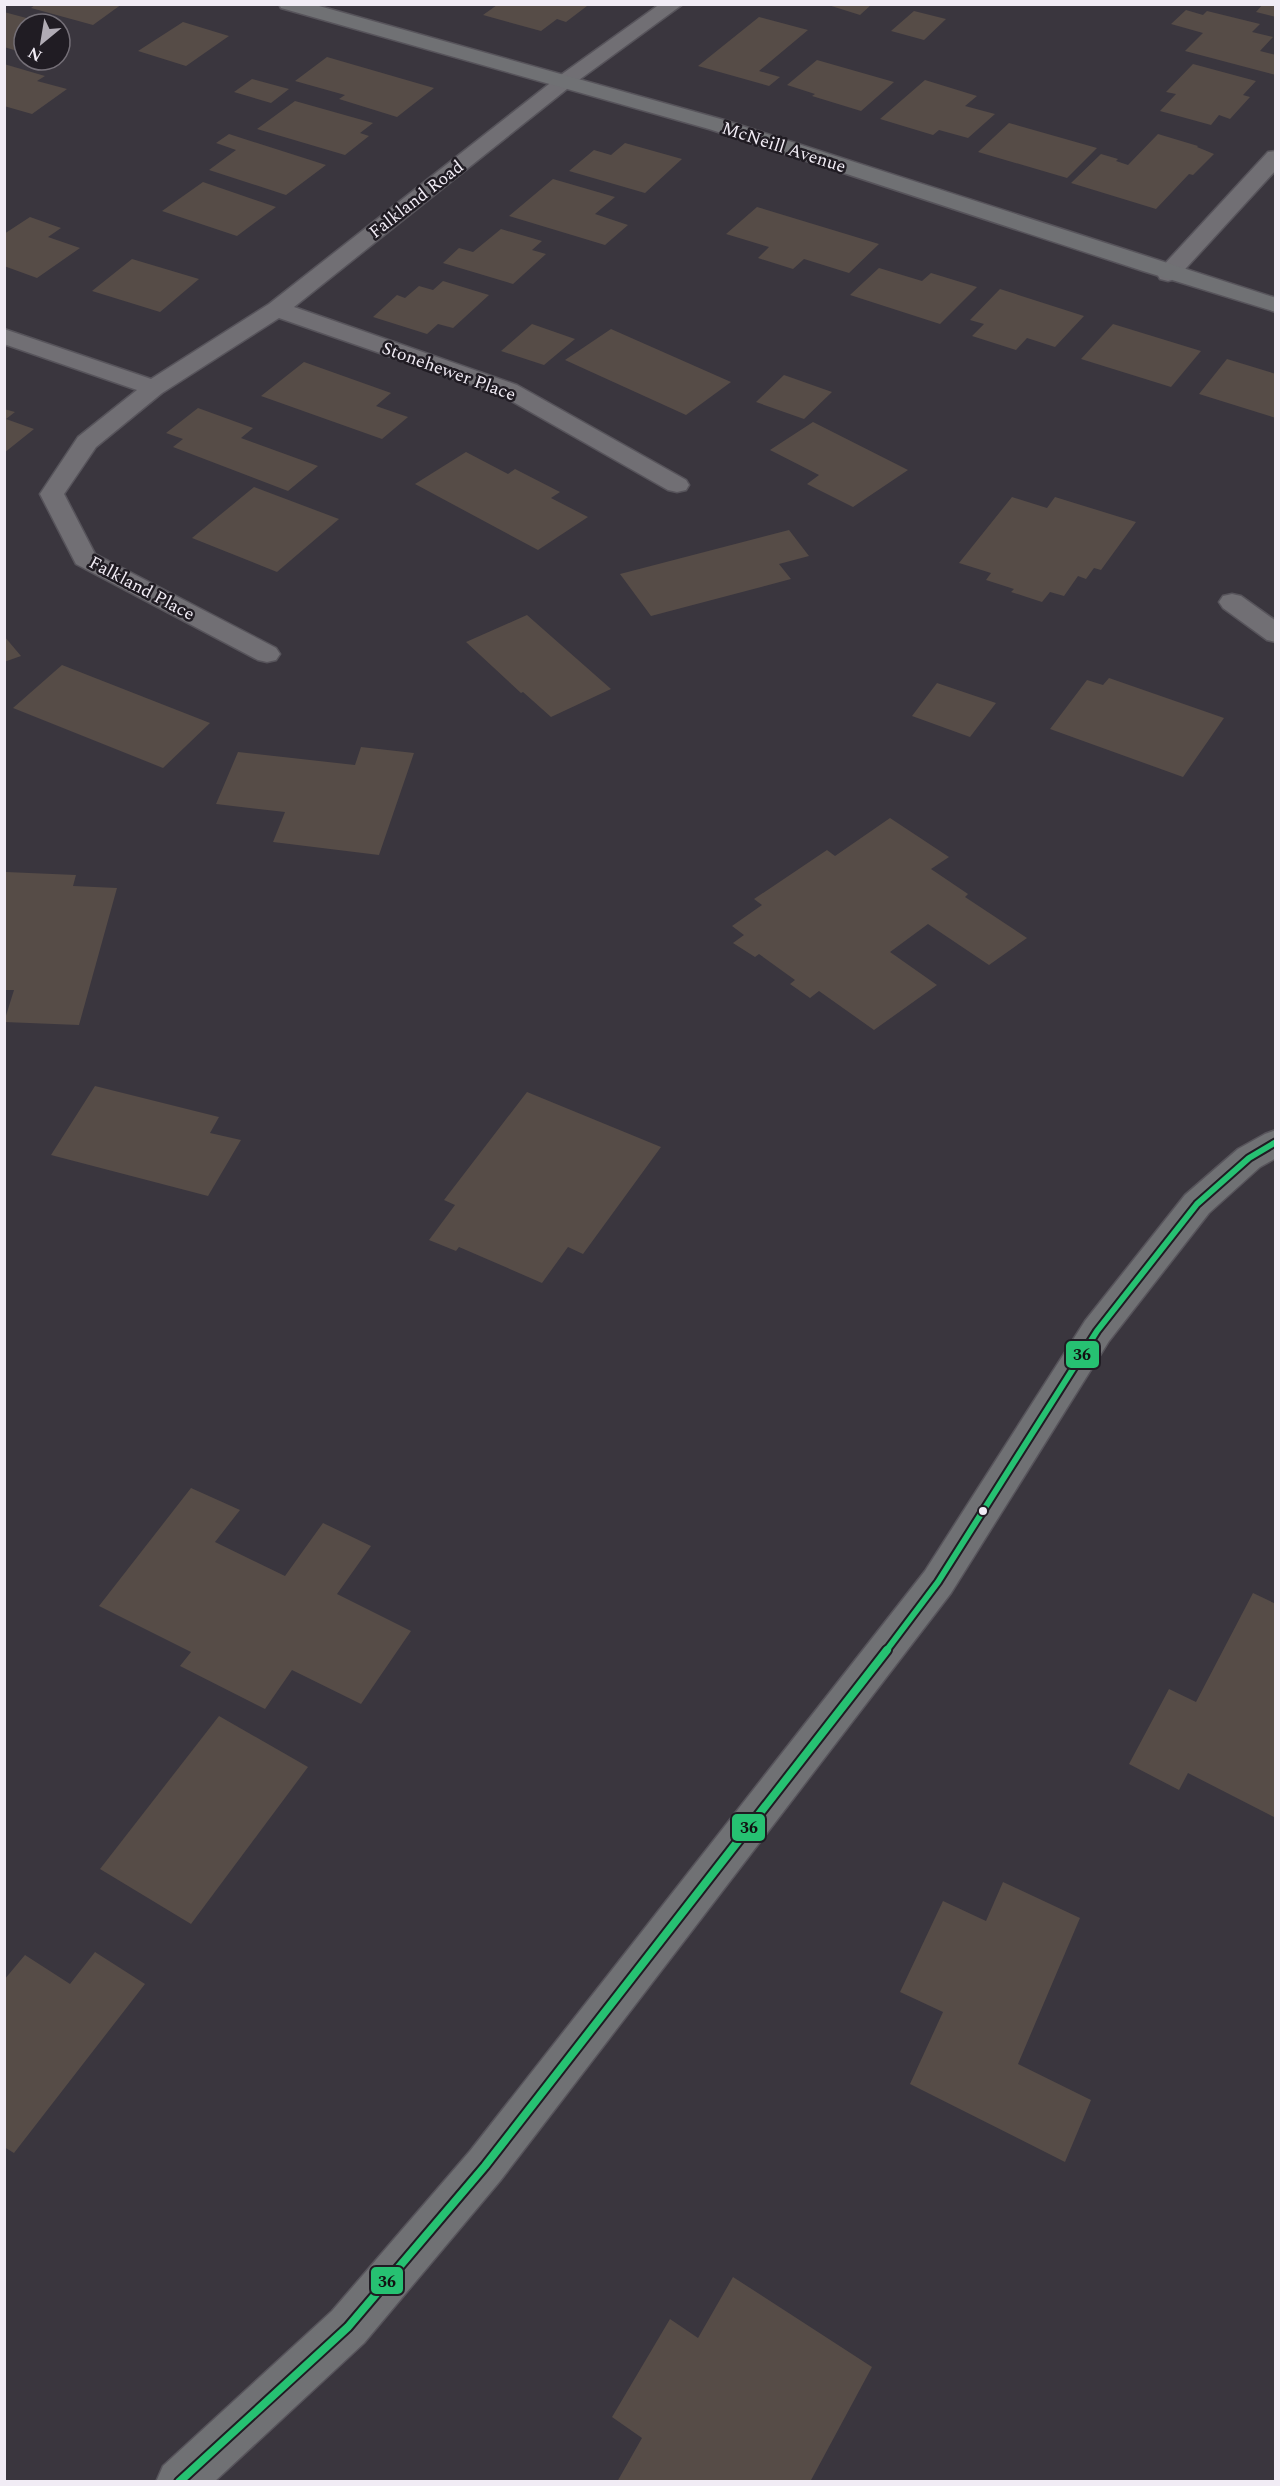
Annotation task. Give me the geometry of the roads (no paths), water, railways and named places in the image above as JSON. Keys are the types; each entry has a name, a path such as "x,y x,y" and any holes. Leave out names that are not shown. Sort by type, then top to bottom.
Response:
{"street":[{"name":"McNeill Avenue","path":"288,4 777,143 1168,274 1275,305"},
{"name":"Falkland Road","path":"154,388 277,309 565,81 674,4"},
{"path":"1168,274 1275,157"},
{"name":"Stonehewer Place","path":"277,309 509,390 677,485"},
{"path":"4,336 154,388"},
{"name":"Falkland Place","path":"154,388 87,442 52,494 85,559 267,654"},
{"path":"1232,602 1275,634"},
{"path":"179,2481 348,2327 484,2166 938,1582 1097,1331 1139,1276 1197,1204 1249,1158 1275,1142"}]}
